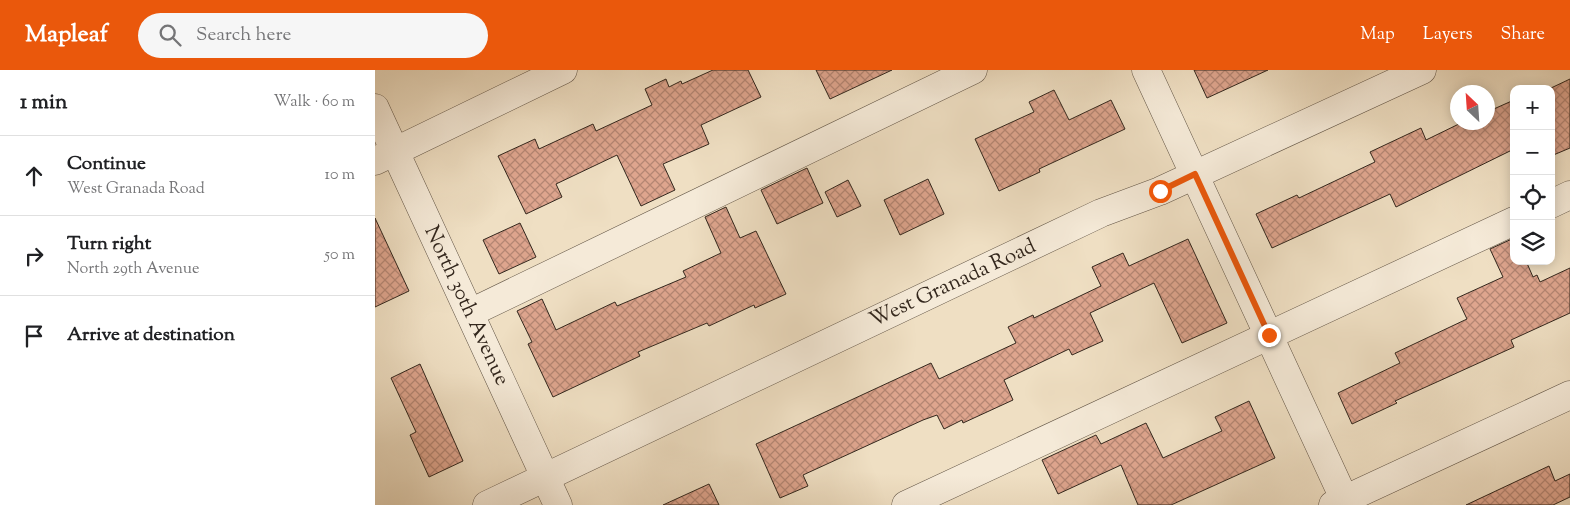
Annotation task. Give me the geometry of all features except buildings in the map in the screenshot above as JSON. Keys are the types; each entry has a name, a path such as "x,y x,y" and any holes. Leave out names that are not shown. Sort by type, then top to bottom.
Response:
{"street":[{"path":"385,156 563,70"},
{"path":"470,314 973,70"},
{"path":"1146,70 1269,335 1342,503 1570,395"},
{"name":"West Granada Road","path":"487,505 1101,213 1195,174 1422,70"},
{"name":"North 30th Avenue","path":"375,108 385,156 470,314 558,505"},
{"path":"1555,202 1570,195"},
{"path":"906,505 1510,223"}],"route":[{"path":"1160,191 1195,174 1269,335"}]}
